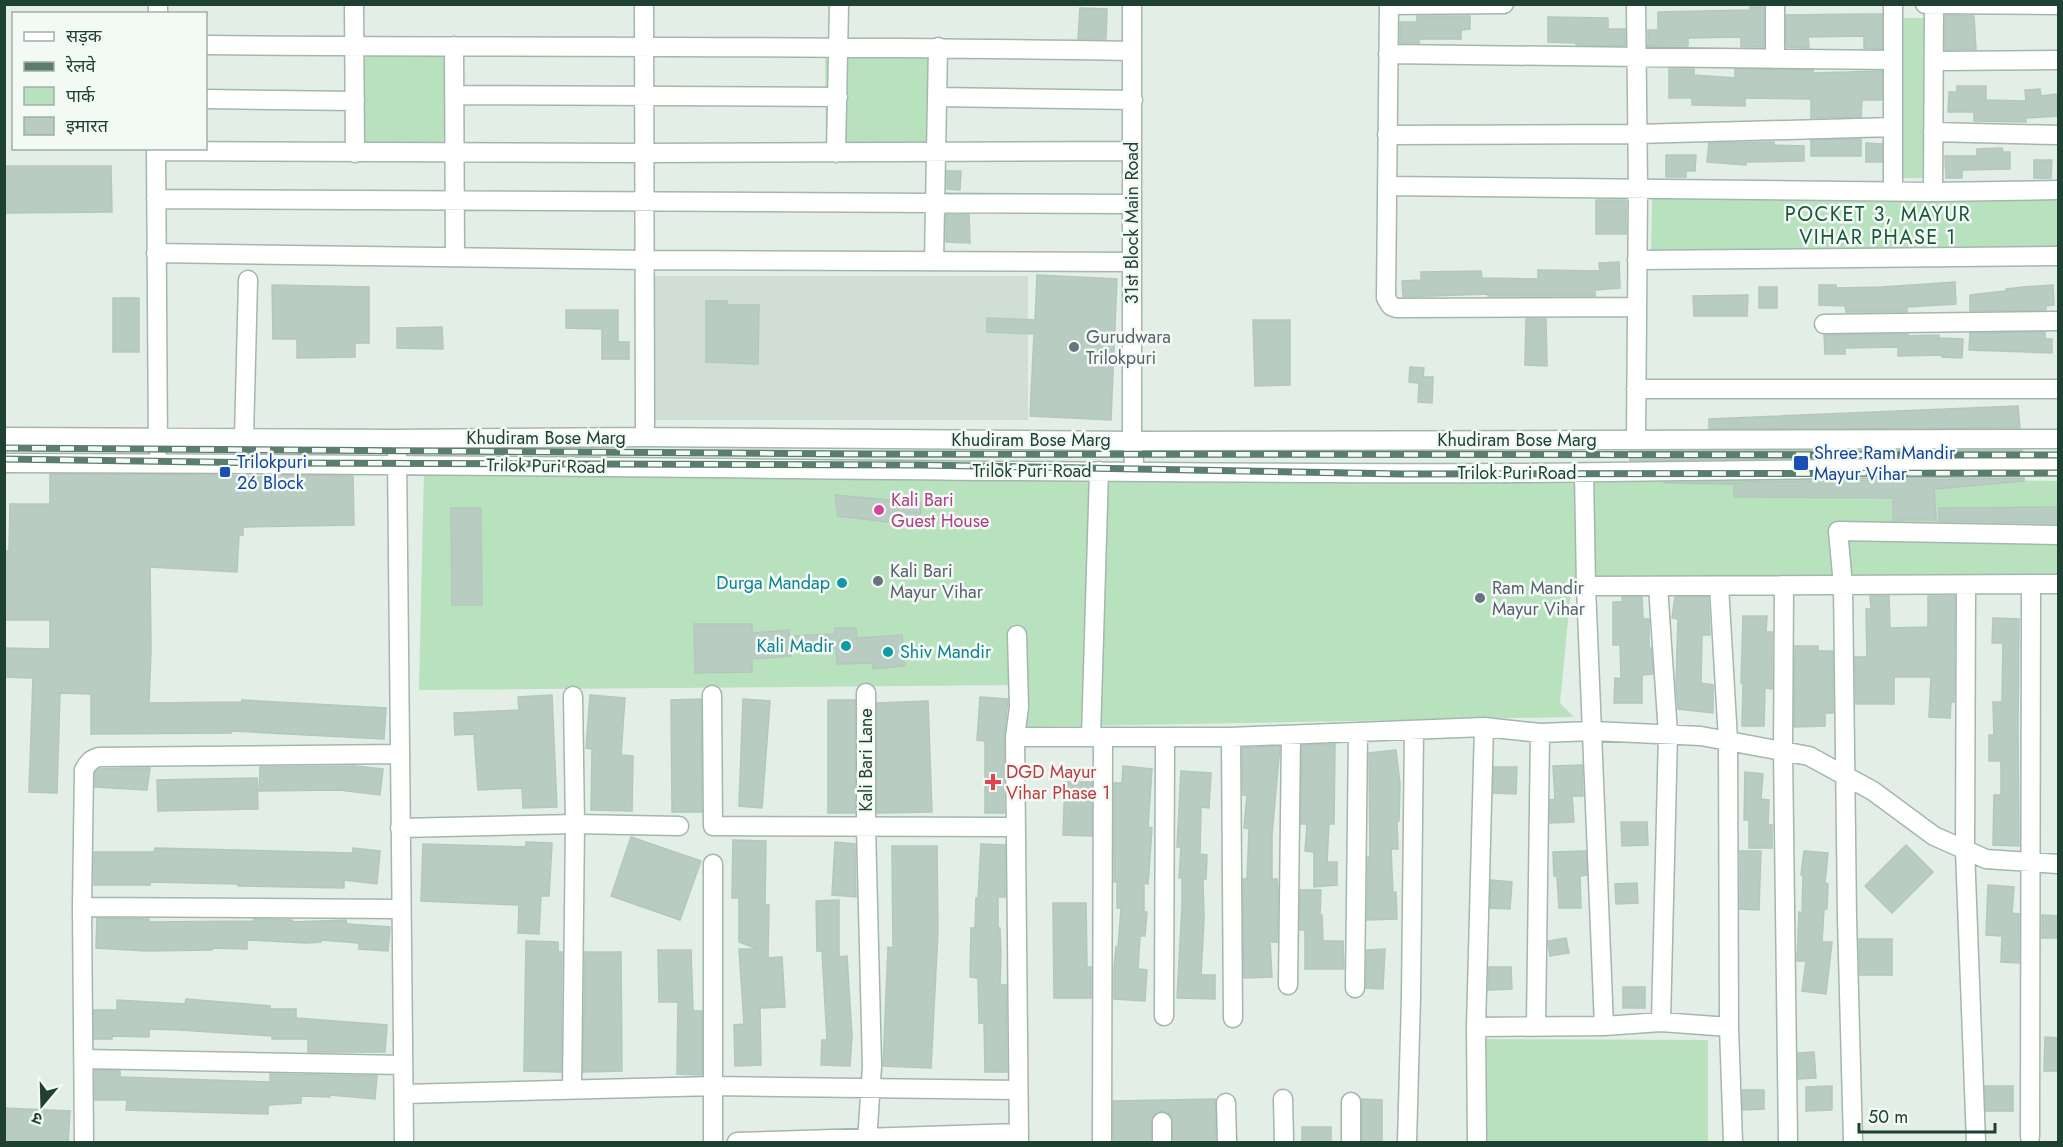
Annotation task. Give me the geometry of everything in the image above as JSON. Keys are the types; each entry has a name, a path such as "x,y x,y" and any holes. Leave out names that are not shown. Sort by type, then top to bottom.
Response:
{"street":[{"path":"354,4 355,153"},
{"path":"644,4 645,437"},
{"path":"836,153 839,4"},
{"name":"31st Block Main Road","path":"1132,4 1132,441 1135,472"},
{"path":"1504,4 1389,5 1386,298 1390,306 1396,308 1637,307"},
{"path":"1636,4 1638,189 1636,440"},
{"path":"1775,4 1775,59"},
{"path":"1893,4 1893,192"},
{"path":"1925,4 2058,5"},
{"path":"1934,5 1934,192"},
{"path":"207,45 644,48 938,47 1131,51"},
{"path":"454,46 454,257"},
{"path":"934,261 938,47"},
{"path":"1388,54 1893,60"},
{"path":"1934,61 2058,60"},
{"path":"454,95 838,97"},
{"path":"937,97 1133,100"},
{"path":"207,99 355,101"},
{"path":"1387,135 1636,134 1893,127"},
{"path":"1933,132 2058,135"},
{"path":"158,463 156,150 355,153 1131,151"},
{"path":"1387,186 1893,192 2058,190"},
{"path":"156,199 1132,204"},
{"path":"156,253 645,260 1131,262"},
{"path":"1637,260 2058,256"},
{"path":"244,437 248,280"},
{"path":"1824,324 2058,321"},
{"path":"1636,389 2058,388"},
{"name":"Khudiram Bose Marg","path":"4,437 396,439 645,437 1132,441 2058,439"},
{"path":"396,439 404,1143"},
{"name":"Trilok Puri Road","path":"4,463 1135,472 1584,473 2058,466"},
{"path":"1099,471 1097,737 1102,1143"},
{"path":"1584,473 1586,586 1604,1026"},
{"path":"1852,1143 1843,585 1838,531 2058,535"},
{"path":"2030,1137 2031,584"},
{"path":"1586,586 2058,584"},
{"path":"1784,585 1783,750 1788,1143"},
{"path":"1966,585 1965,850 1976,1143"},
{"path":"1658,586 1668,734 1661,1022"},
{"path":"1719,586 1728,741 1729,1027 1733,1143"},
{"path":"737,1143 1019,1138 1015,827 1015,736 1019,707 1017,636"},
{"name":"Kali Bari Lane","path":"866,693 866,827 872,1066 867,1141"},
{"path":"712,695 713,826 1015,827"},
{"path":"572,1089 575,824 573,696"},
{"path":"1015,736 1231,737 1358,734 1484,727 1540,733 1592,731 1701,736 1809,756 1873,791 1934,836 1986,859 2058,864"},
{"path":"1477,1143 1476,1027 1484,727"},
{"path":"1407,1143 1414,731"},
{"path":"1536,1025 1540,733"},
{"path":"1355,988 1358,734"},
{"path":"1288,985 1291,735"},
{"path":"1231,737 1233,1017"},
{"path":"1164,1016 1165,738"},
{"path":"84,1143 82,907 84,770 93,758 399,754"},
{"path":"400,828 575,824 679,826"},
{"path":"713,864 713,1143"},
{"path":"82,907 401,909"},
{"path":"1476,1027 1604,1026 1661,1022 1729,1027"},
{"path":"84,1059 403,1065"},
{"path":"404,1094 714,1086 1018,1090"},
{"path":"1283,1099 1284,1143"},
{"path":"1351,1102 1351,1143"},
{"path":"1226,1103 1227,1143"},
{"path":"1162,1122 1162,1143"}],"shaded area":[{"path":"652,276 1028,276 1028,420 651,420"}],"green space":[{"path":"1899,18 1928,18 1927,178 1898,178"},
{"path":"345,48 453,49 452,144 345,143"},
{"path":"825,50 933,51 932,146 826,145"},
{"path":"1652,199 2058,199 2058,251 1651,251"},
{"path":"424,470 2058,481 2058,577 1572,579 1560,703 1574,717 1019,727 1019,685 419,690"},
{"path":"1473,1039 1708,1040 1708,1142 1473,1142"}],"building":[{"path":"1750,7 1764,7 1764,47 1741,47 1741,37 1688,38 1688,46 1648,46 1648,30 1658,30 1658,12 1750,10"},
{"path":"1080,8 1107,9 1106,39 1078,39"},
{"path":"1882,14 1882,49 1864,48 1864,36 1808,37 1809,48 1786,47 1786,15"},
{"path":"1945,15 1974,16 1976,49 1945,50"},
{"path":"1417,16 1470,16 1470,29 1461,30 1461,39 1419,39 1419,43 1400,43 1400,22 1417,22"},
{"path":"1548,17 1608,18 1608,29 1625,29 1625,46 1548,42"},
{"path":"1669,69 1694,69 1694,75 1735,78 1735,69 1813,70 1813,73 1882,71 1882,100 1862,100 1861,117 1811,118 1811,99 1745,98 1745,106 1692,105 1692,98 1669,98"},
{"path":"1957,86 1986,86 1986,100 2026,101 2025,90 2040,89 2041,96 2056,94 2058,116 2026,118 2026,122 1974,121 1974,112 1948,112 1949,92 1957,92"},
{"path":"1861,139 1861,156 1811,156 1811,140"},
{"path":"1774,142 1774,145 1804,146 1804,161 1746,162 1746,165 1707,162 1709,143"},
{"path":"1866,143 1882,144 1882,162 1866,162"},
{"path":"2002,148 2003,152 2010,152 2010,169 1962,170 1962,178 1946,178 1945,156 1977,156 1977,149"},
{"path":"1666,155 1696,155 1695,171 1686,171 1686,177 1666,177"},
{"path":"2034,160 2052,160 2051,178 2034,178"},
{"path":"4,166 111,166 112,212 4,213"},
{"path":"947,171 961,171 960,190 947,189"},
{"path":"1596,200 1626,200 1626,234 1596,234"},
{"path":"946,214 969,214 970,243 946,242"},
{"path":"1619,262 1620,288 1595,290 1595,296 1488,296 1488,294 1403,297 1402,281 1421,280 1421,272 1481,271 1482,278 1538,279 1538,270 1600,271 1599,263"},
{"name":"Gurudwara Trilokpuri","path":"1037,275 1117,279 1111,420 1030,416 1034,334 987,332 987,318 1035,320"},
{"path":"1955,282 1956,304 1907,307 1907,312 1846,312 1845,306 1819,305 1819,285 1836,285 1836,288 1882,287"},
{"path":"272,285 369,287 369,343 355,343 355,357 297,358 297,339 273,339"},
{"path":"2053,285 2054,305 2046,306 2046,310 1970,311 1970,295"},
{"path":"1759,287 1777,287 1777,308 1759,308"},
{"path":"1748,295 1747,316 1694,316 1693,296"},
{"path":"113,298 139,298 139,352 113,352"},
{"path":"706,301 727,301 727,305 759,305 758,364 706,362"},
{"path":"566,310 618,310 618,342 629,342 629,359 602,359 602,329 566,328"},
{"path":"1526,319 1546,319 1547,366 1525,365"},
{"path":"1253,320 1290,320 1290,385 1255,386"},
{"path":"442,327 443,349 397,348 397,328"},
{"path":"2045,332 2045,339 2052,339 2052,353 1969,350 1970,333"},
{"path":"1908,334 1908,336 1939,335 1939,338 1963,339 1962,358 1942,357 1943,355 1898,356 1898,347 1845,348 1845,354 1825,354 1824,335"},
{"path":"1410,367 1424,368 1423,377 1433,377 1432,403 1418,402 1419,383 1409,382"},
{"path":"2018,406 2020,428 1709,429 1709,419"},
{"path":"2022,450 2022,455 1630,461 1630,451"},
{"path":"50,474 353,476 354,525 243,527 243,535 239,535 237,572 150,567 149,703 242,702 242,700 386,708 384,739 231,731 231,733 91,734 91,694 60,693 57,793 29,792 33,678 4,677 4,648 50,649 50,620 4,620 4,551 9,551 10,504 50,504"},
{"path":"2024,478 2024,481 1934,489 1936,520 1893,520 1893,498 1734,497 1734,484 1663,483"},
{"name":"Kali Bari Guest House","path":"835,495 921,503 920,526 838,516"},
{"path":"2058,507 2058,523 1939,521 1939,508"},
{"path":"451,508 481,508 482,605 452,605"},
{"path":"1870,596 1889,596 1890,628 1928,627 1928,596 1955,596 1954,702 1951,702 1950,718 1929,717 1931,677 1894,677 1894,704 1856,704 1855,657 1867,657 1866,609 1871,609"},
{"path":"1622,597 1642,597 1643,619 1649,619 1649,648 1651,648 1653,674 1642,675 1642,703 1614,703 1615,678 1621,679 1620,645 1613,645 1613,602 1622,602"},
{"path":"1675,597 1708,597 1710,635 1702,635 1701,683 1713,685 1713,713 1678,709 1676,684 1678,619 1672,618"},
{"path":"1743,616 1767,616 1766,632 1772,632 1772,689 1765,688 1764,726 1742,726"},
{"path":"1993,618 2019,619 2019,846 1993,845 1994,795 2001,795 2001,761 1989,761 1989,735 1994,735 1993,702 2002,702 2003,643 1992,643"},
{"path":"694,624 752,624 752,633 789,630 789,636 835,634 835,628 856,628 857,638 902,635 905,666 873,669 872,663 837,664 836,648 791,651 791,656 752,659 752,672 695,673"},
{"path":"1795,646 1818,646 1818,651 1833,651 1833,713 1825,713 1825,726 1794,727"},
{"path":"552,695 557,807 523,808 522,788 478,790 474,734 455,735 454,713 519,710 518,697"},
{"path":"590,695 625,698 621,755 633,756 632,811 591,810 592,749 586,748"},
{"path":"980,697 1008,699 1004,737 1004,813 985,813 985,741 977,740"},
{"path":"701,699 702,812 672,812 671,700"},
{"path":"743,699 770,701 762,808 739,806"},
{"path":"828,700 855,700 855,813 828,813"},
{"path":"928,701 932,812 877,813 877,703"},
{"path":"1335,744 1334,824 1329,824 1327,862 1337,862 1337,885 1314,887 1314,852 1305,851 1307,824 1301,824 1302,745"},
{"path":"1280,746 1272,835 1272,879 1277,879 1278,889 1277,942 1270,942 1272,977 1244,978 1243,879 1247,879 1249,829 1244,828 1247,795 1243,795 1242,748"},
{"path":"1396,750 1400,784 1399,821 1397,821 1398,849 1391,849 1397,919 1367,920 1368,857 1370,857 1369,753"},
{"path":"1582,765 1583,796 1572,796 1574,822 1550,823 1550,800 1555,799 1553,766"},
{"path":"355,766 383,769 380,795 339,790 259,791 260,767"},
{"path":"1123,766 1152,769 1148,827 1152,828 1148,884 1144,883 1144,912 1147,912 1145,936 1140,936 1138,969 1147,970 1145,1001 1114,999 1114,968 1121,908 1117,908 1117,882 1114,882 1114,783 1122,783"},
{"path":"1494,767 1517,767 1516,794 1493,793"},
{"path":"150,768 147,790 95,787 95,773 99,769"},
{"path":"1181,771 1211,773 1209,808 1201,807 1200,854 1207,855 1206,879 1203,879 1204,920 1201,975 1215,975 1215,999 1177,998 1182,906 1182,878 1179,878 1181,847 1177,847"},
{"path":"1745,772 1763,774 1761,799 1769,800 1768,825 1772,825 1772,848 1749,848 1749,820 1744,820"},
{"path":"257,778 258,809 158,811 157,780"},
{"path":"1065,782 1092,782 1092,836 1063,835"},
{"path":"1621,822 1647,822 1648,845 1622,846"},
{"path":"631,837 701,861 680,920 611,896"},
{"path":"733,840 766,841 765,905 769,905 768,958 782,957 785,1007 760,1008 761,1065 735,1066 734,1025 744,1024 739,949 758,949 739,942 739,898 732,898"},
{"path":"526,842 552,843 549,896 541,896 539,934 518,933 519,905 421,901 423,844 526,847"},
{"path":"835,842 855,844 856,897 832,895"},
{"path":"981,844 1005,845 1005,897 998,897 998,928 1000,928 1001,953 1000,985 1006,985 1007,1072 985,1072 984,1023 979,1023 978,978 970,977 971,928 975,928"},
{"path":"1906,845 1933,872 1892,913 1865,886"},
{"path":"892,846 937,846 938,931 931,1068 883,1066 888,947 893,948"},
{"path":"155,848 353,853 353,848 380,851 377,884 344,880 344,888 150,882 150,885 94,885 94,852 154,852"},
{"path":"1586,851 1587,875 1580,876 1581,908 1559,908 1553,852"},
{"path":"1740,851 1761,851 1759,910 1740,909"},
{"path":"1804,851 1828,853 1825,883 1828,884 1827,909 1824,909 1822,942 1832,942 1826,994 1802,991 1806,961 1797,961 1799,912 1802,913 1803,875 1801,875"},
{"path":"1491,880 1512,882 1510,909 1490,908"},
{"path":"1637,883 1638,903 1616,904 1615,884"},
{"path":"1988,885 2014,887 2012,913 2019,914 2019,963 2001,962 2002,936 1986,935"},
{"path":"1300,890 1321,890 1320,915 1322,915 1323,941 1343,941 1344,969 1305,969 1305,930 1300,930"},
{"path":"839,900 839,957 847,956 852,1036 850,1066 821,1065 822,1040 827,1040 822,951 817,951 816,901"},
{"path":"1053,903 1086,903 1087,967 1091,967 1091,998 1054,998"},
{"path":"2042,915 2058,916 2058,938 2042,938"},
{"path":"97,918 149,919 149,922 254,921 254,919 292,920 292,922 346,920 347,924 390,927 388,951 359,949 359,943 321,940 321,942 306,943 247,940 247,949 147,951 96,948"},
{"path":"1566,938 1569,953 1550,956 1548,941"},
{"path":"1859,939 1892,939 1892,975 1860,975"},
{"path":"526,941 558,942 558,952 562,952 561,1072 524,1071"},
{"path":"1385,949 1383,989 1366,988 1367,950"},
{"path":"658,950 691,950 693,1011 702,1011 702,1075 677,1074 678,1002 659,1002"},
{"path":"585,952 621,952 622,1071 583,1072"},
{"path":"1489,967 1511,967 1512,989 1488,990"},
{"path":"1623,987 1645,987 1645,1008 1623,1008"},
{"path":"186,999 270,1006 270,1009 296,1009 296,1018 387,1025 385,1052 308,1052 308,1039 272,1039 272,1036 180,1030 149,1029 149,1037 112,1036 112,1039 94,1039 94,1010 117,1010 117,1000 185,1004"},
{"path":"2045,1037 2058,1038 2058,1071 2044,1071"},
{"path":"1814,1052 1816,1078 1798,1079 1798,1053"},
{"path":"95,1070 120,1071 120,1077 270,1082 270,1074 377,1076 375,1099 330,1095 330,1097 301,1096 301,1103 268,1105 268,1114 126,1110 127,1100 95,1100"},
{"path":"1832,1086 1832,1110 1806,1111 1806,1087"},
{"path":"1985,1086 2013,1086 2013,1111 1986,1111"},
{"path":"1742,1090 1764,1090 1764,1109 1743,1110"},
{"path":"1216,1099 1216,1143 1173,1143 1172,1117 1163,1111 1157,1112 1152,1117 1151,1143 1113,1143 1113,1101"},
{"path":"1362,1099 1382,1100 1382,1143 1362,1143"},
{"path":"4,1108 70,1111 68,1143 4,1143"},
{"path":"1302,1127 1331,1127 1331,1143 1302,1143"}],"railway":[{"path":"4,448 859,454 2058,455"},
{"path":"4,459 280,463 921,465 1403,474 2058,473"}],"place":[{"name":"Gurudwara Trilokpuri","path":"1074,347"},
{"name":"Shree Ram Mandir Mayur Vihar","path":"1801,463"},
{"name":"Trilokpuri 26 Block","path":"225,472"},
{"name":"Kali Bari Guest House","path":"879,510"},
{"name":"Kali Bari Mayur Vihar","path":"878,581"},
{"name":"Durga Mandap","path":"842,583"},
{"name":"Ram Mandir Mayur Vihar","path":"1480,598"},
{"name":"Kali Madir","path":"846,646"},
{"name":"Shiv Mandir","path":"888,652"},
{"name":"DGD Mayur Vihar Phase 1","path":"993,782"}],"district":[{"name":"POCKET 3, MAYUR VIHAR PHASE 1","path":"1878,226"}]}
